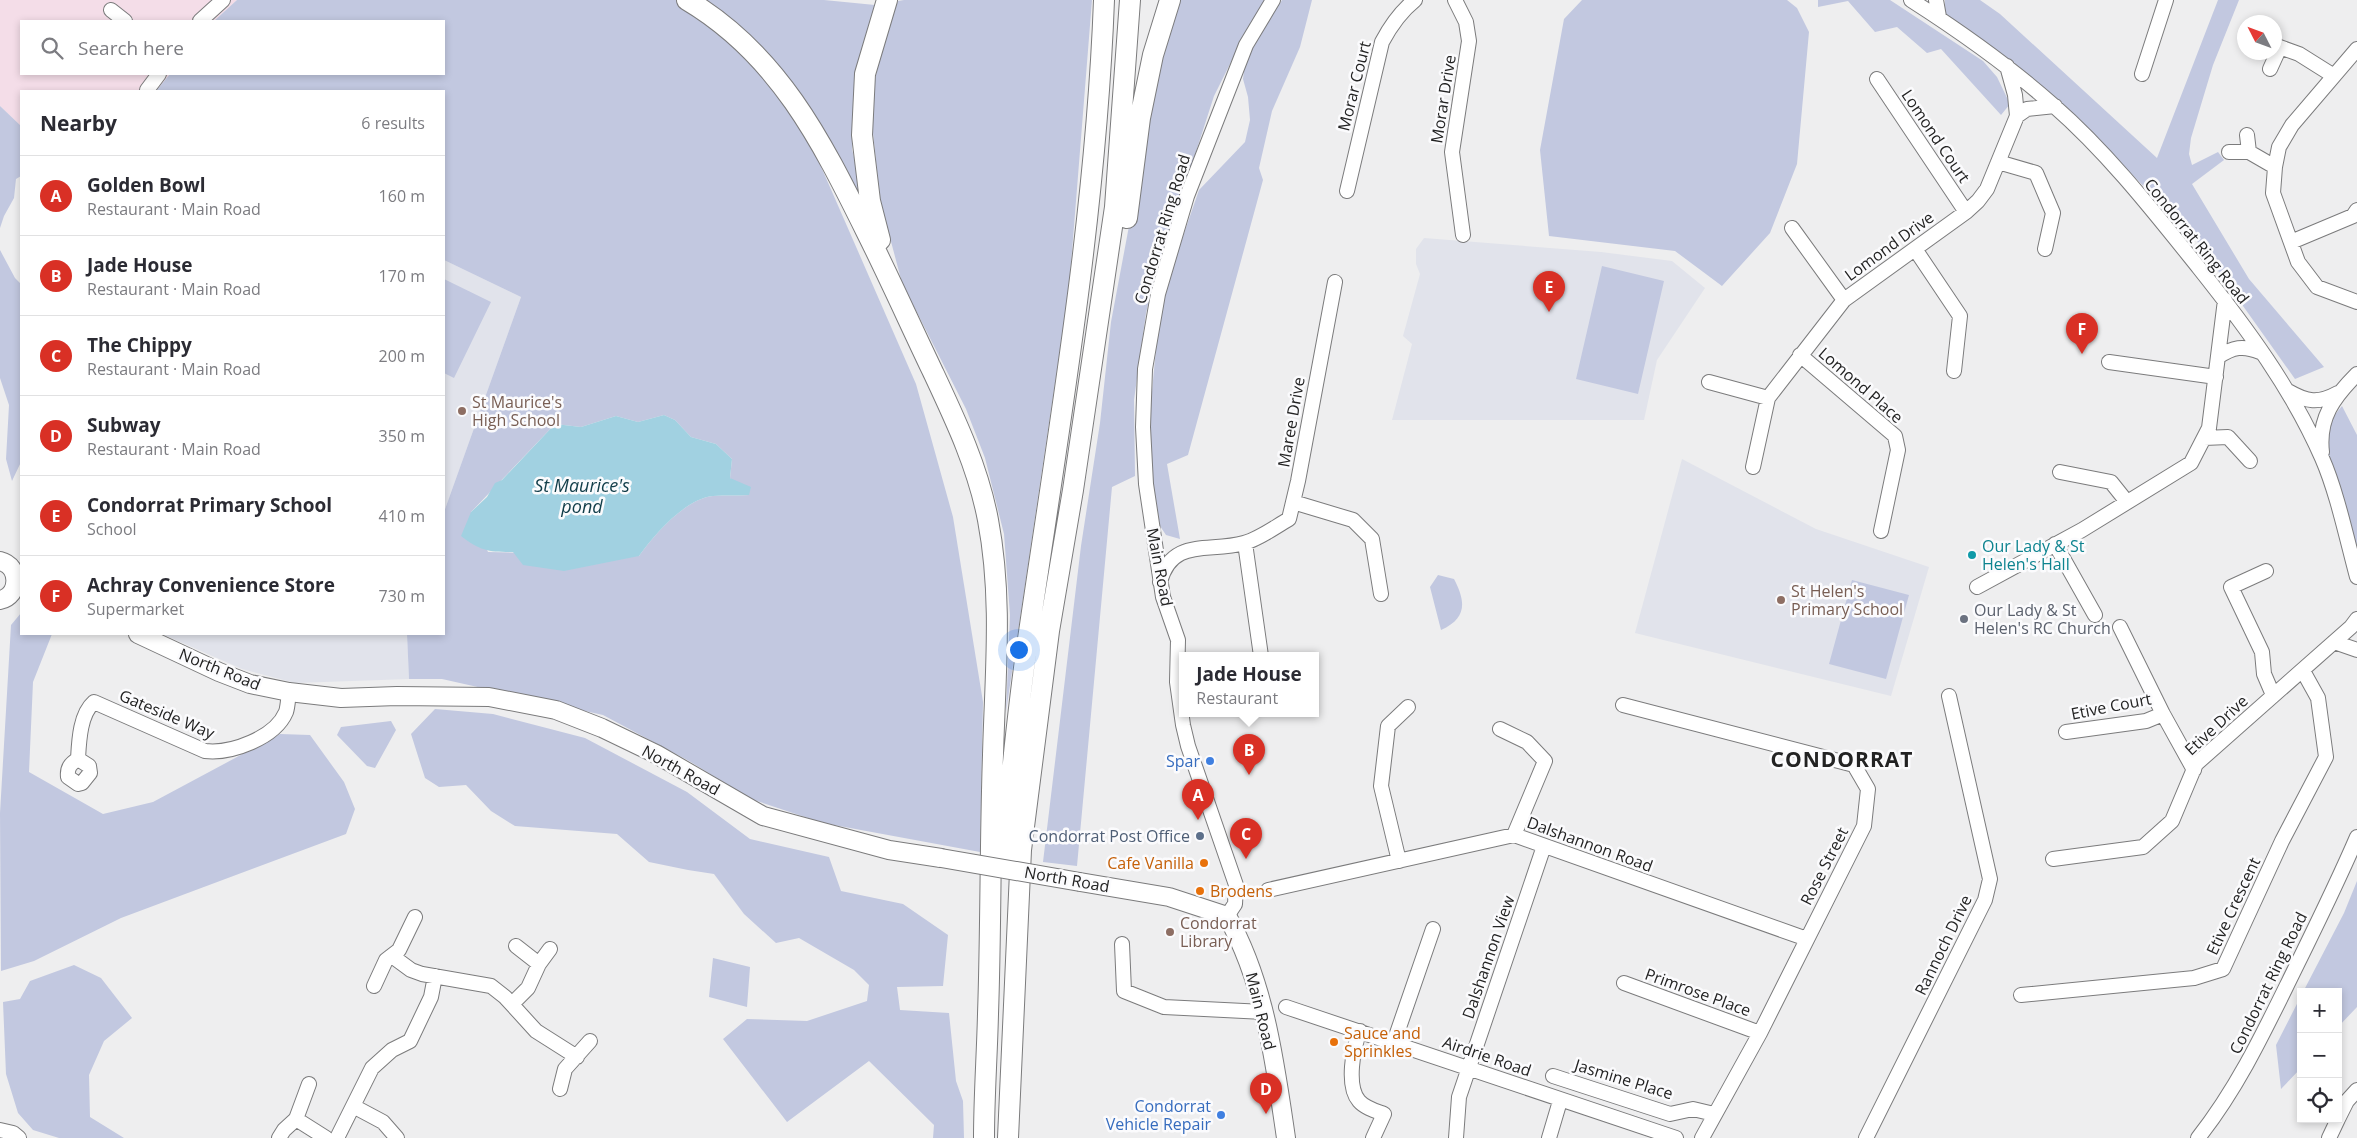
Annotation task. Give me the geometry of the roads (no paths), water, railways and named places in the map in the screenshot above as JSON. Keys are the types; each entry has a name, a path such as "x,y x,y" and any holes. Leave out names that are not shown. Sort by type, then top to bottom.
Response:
{"highway":[{"path":"687,0 722,24 752,50 788,92 833,165 890,280 973,461 988,520 994,567 998,634 993,753 984,1138"},
{"path":"887,0 865,74 862,135 870,201 890,280"},
{"path":"988,1014 1014,754 1080,279 1095,152 1104,0"},
{"path":"1008,1138 1021,850 1049,631 1115,207 1130,0"},
{"path":"1085,408 1122,256 1140,118 1153,55 1170,0"}],"main road":[{"path":"0,561 6,562 19,581 14,590 3,600 0,600"},
{"name":"North Road","path":"140,635 218,672 250,684 289,692 341,698 406,695 489,697 556,710 602,728 656,754 763,816 889,850 1169,897 1227,916"},
{"name":"Main Road","path":"1227,916 1250,963 1264,1012 1286,1138"}],"street":[{"path":"201,20 223,0"},
{"name":"Condorrat Ring Road","path":"1146,484 1143,427 1145,369 1158,294 1187,196 1230,81 1246,45 1273,0"},
{"name":"Morar Court","path":"1347,190 1382,42 1390,25 1415,0"},
{"name":"Morar Drive","path":"1455,0 1466,22 1469,41 1452,152 1463,235"},
{"name":"Condorrat Ring Road","path":"1911,0 2007,66 2054,106 2092,142 2225,300 2288,391 2322,459 2357,577"},
{"path":"1936,0 1939,18"},
{"path":"2142,74 2166,0"},
{"path":"111,10 124,20"},
{"path":"2282,48 2299,54 2334,76"},
{"path":"2357,49 2292,125 2279,146 2274,167 2273,193 2298,262 2317,287 2357,302"},
{"path":"2270,69 2273,60"},
{"path":"2007,66 2016,94 2017,116"},
{"path":"147,90 158,75"},
{"name":"Lomond Court","path":"1877,80 1966,212"},
{"path":"2017,116 2027,109 2054,106"},
{"name":"Lomond Drive","path":"1753,467 1768,398 1800,355 1844,300 1966,212 1978,201 1987,189 2017,116"},
{"path":"2247,135 2249,152"},
{"path":"2229,152 2249,152 2274,167"},
{"path":"1998,162 2036,173 2053,213 2045,249"},
{"path":"2291,242 2353,216 2357,210"},
{"path":"1792,228 1844,300"},
{"path":"1915,249 1960,316 1954,371"},
{"name":"Maree Drive","path":"1184,551 1245,543 1288,519 1293,502 1335,282"},
{"path":"1977,587 2055,544 2191,463 2209,428 2225,300"},
{"path":"2218,356 2240,347 2260,352"},
{"name":"Lomond Place","path":"1800,355 1895,436 1898,450 1881,531"},
{"path":"2109,362 2216,377"},
{"path":"2322,459 2320,434 2326,416 2338,394 2357,374"},
{"path":"1708,382 1768,398"},
{"path":"2288,391 2304,400 2317,402 2338,394"},
{"path":"2204,438 2228,437 2250,461"},
{"path":"2060,472 2111,482 2127,502"},
{"name":"Main Road","path":"1146,484 1160,582 1178,640 1177,682 1179,694"},
{"path":"1293,502 1354,520 1372,539 1380,594"},
{"path":"1153,534 1161,544 1184,551"},
{"path":"1245,543 1260,652"},
{"path":"2055,544 2095,615"},
{"path":"1160,582 1164,568 1172,557 1184,551"},
{"path":"2266,571 2231,587 2262,652 2264,674 2273,696"},
{"name":"Etive Drive","path":"2053,860 2143,847 2172,821 2196,764 2352,627 2357,619"},
{"name":"Etive Court","path":"2120,627 2163,714 2194,770"},
{"path":"2334,642 2357,650"},
{"name":"Etive Crescent","path":"2021,995 2194,978 2223,968 2282,841 2326,757 2318,698 2303,671"},
{"name":"Gateside Way","path":"78,759 79,735 86,713 94,702 205,751 217,752 245,744 264,735 279,723 286,711 289,692"},
{"name":"Rannoch Drive","path":"1866,1138 1981,909 1990,879 1949,696"},
{"name":"Rose Street","path":"1623,705 1854,765 1868,789 1864,826 1760,1033 1702,1138"},
{"path":"1399,861 1381,786 1388,726 1408,707"},
{"name":"Etive Court","path":"2066,732 2146,721 2163,714"},
{"name":"Main Road","path":"1183,717 1188,746 1236,885 1235,904 1227,916"},
{"path":"1500,729 1527,742 1545,761 1514,835"},
{"name":"Dalshannon Road","path":"1268,890 1514,835 1807,939"},
{"name":"Condorrat Ring Road","path":"2198,1138 2213,1119 2248,1065 2338,881 2357,837"},
{"name":"Dalshannon View","path":"1456,1138 1459,1097 1544,846"},
{"path":"374,986 386,960 399,950 415,917"},
{"path":"1394,1042 1433,929"},
{"path":"1122,944 1124,991 1164,1007 1264,1012"},
{"path":"516,946 539,964"},
{"path":"512,1004 528,988 539,964 550,949"},
{"path":"392,956 410,970 491,986 506,997 536,1031 578,1057"},
{"path":"337,1138 372,1068 392,1050 410,1041 431,997 435,976"},
{"name":"Primrose Place","path":"1624,983 1760,1033"},
{"name":"Airdrie Road","path":"1286,1007 1469,1067 1560,1101 1676,1138"},
{"path":"1360,1031 1352,1062 1356,1096 1363,1105 1384,1114 1373,1138"},
{"path":"560,1089 566,1069 590,1041"},
{"name":"Jasmine Place","path":"1554,1076 1670,1114 1693,1109 1714,1114"},
{"path":"279,1138 284,1130 296,1119 309,1084"},
{"path":"2342,1111 2347,1101 2357,1090"},
{"path":"1549,1138 1560,1101"},
{"path":"353,1106 382,1122 397,1138"},
{"path":"296,1119 326,1138"},
{"path":"2329,1138 2336,1123"},
{"path":"0,1130 14,1134 18,1138"}],"water":[{"name":"St Maurice's pond","path":"664,415 675,420 691,437 716,444 732,459 730,478 751,487 749,495 713,496 692,504 662,528 639,556 564,571 523,565 513,552 485,550 461,536 471,512 487,497 495,483 502,480 555,424 581,427 616,416 638,422"}],"place":[{"name":"Condorrat Primary School","path":"1549,312"},
{"name":"Achray Convenience Store","path":"2082,354"},
{"name":"St Maurice's High School","path":"462,411"},
{"name":"Our Lady & St Helen's Hall","path":"1972,555"},
{"name":"St Helen's Primary School","path":"1781,600"},
{"name":"Our Lady & St Helen's RC Church","path":"1964,619"},
{"name":"Spar","path":"1210,761"},
{"name":"Jade House","path":"1249,775"},
{"name":"Golden Bowl","path":"1198,820"},
{"name":"Condorrat Post Office","path":"1200,836"},
{"name":"The Chippy","path":"1246,859"},
{"name":"Cafe Vanilla","path":"1204,863"},
{"name":"Brodens","path":"1200,891"},
{"name":"Condorrat Library","path":"1170,932"},
{"name":"Sauce and Sprinkles","path":"1334,1042"},
{"name":"Subway","path":"1266,1114"},
{"name":"Condorrat Vehicle Repair","path":"1221,1115"}],"district":[{"name":"CONDORRAT","path":"1842,760"}]}
